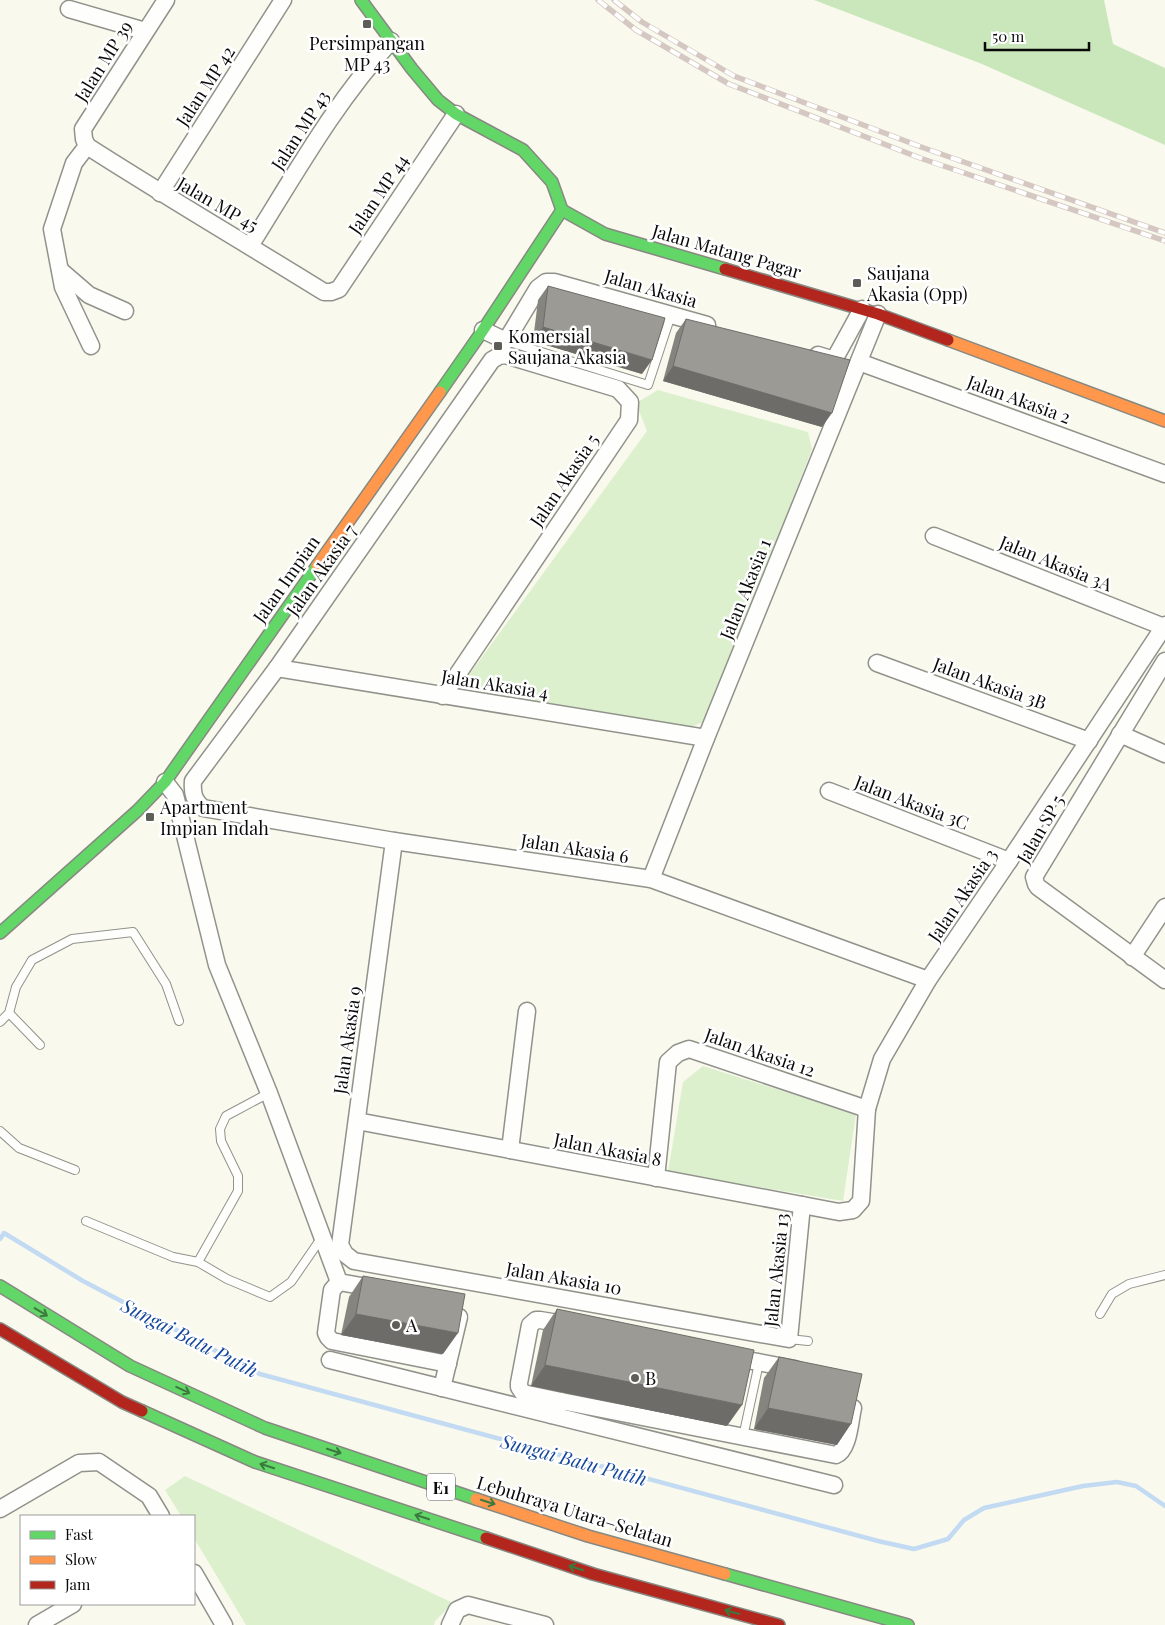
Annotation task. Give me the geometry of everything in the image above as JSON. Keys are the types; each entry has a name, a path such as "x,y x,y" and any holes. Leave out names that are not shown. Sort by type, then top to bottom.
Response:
{"main road":[{"path":"361,0 412,70 438,100 456,114 523,150 552,182 562,210"},
{"name":"Jalan Matang Pagar","path":"562,210 606,234 878,314 1165,421"},
{"name":"Jalan Impian","path":"0,933 137,811 165,782 483,330 562,210"},
{"name":"Lebuhraya Utara–Selatan","path":"0,1286 130,1366 264,1428 588,1536 908,1625"},
{"name":"E1","path":"0,1329 122,1402 255,1462 593,1574 780,1625"}],"street":[{"name":"Jalan MP 39","path":"87,146 84,139 84,129 166,0"},
{"name":"Jalan MP 42","path":"160,193 283,0"},
{"path":"69,9 145,31"},
{"name":"Jalan MP 43","path":"250,246 344,99 391,41"},
{"name":"Jalan MP 44","path":"331,292 339,289 456,114"},
{"path":"87,146 74,163 52,229 63,287 91,346"},
{"name":"Jalan MP 45","path":"87,146 160,193 324,292 331,292"},
{"path":"60,270 89,295 125,311"},
{"name":"Jalan Akasia","path":"506,341 538,288 546,282 554,282 719,328"},
{"path":"805,352 834,360 862,309"},
{"name":"Jalan Akasia 1","path":"651,880 706,738 878,314"},
{"path":"483,330 506,341"},
{"name":"Jalan Akasia 5","path":"443,696 629,420 630,402 618,389 505,355 499,356"},
{"name":"Jalan Akasia 7","path":"202,808 195,801 192,792 193,782 277,668 492,360 499,356"},
{"name":"Jalan Akasia 2","path":"859,362 1165,474"},
{"name":"Jalan Akasia 3A","path":"934,536 1164,626"},
{"name":"Jalan Akasia 3","path":"853,1210 861,1200 867,1109 882,1059 928,980 1009,862 1164,626"},
{"path":"1165,661 1120,734 1165,754"},
{"name":"Jalan Akasia 3B","path":"877,663 1089,741"},
{"name":"Jalan Akasia 4","path":"277,668 706,738"},
{"name":"Jalan SP 5","path":"1120,734 1034,877 1038,887 1165,980"},
{"path":"165,782 175,795 217,965 269,1092 339,1282"},
{"name":"Jalan Akasia 3C","path":"829,790 1009,862"},
{"name":"Jalan Akasia 6","path":"202,808 394,841 651,880 928,980"},
{"name":"Jalan Akasia 9","path":"340,1244 394,841"},
{"path":"1132,957 1165,907"},
{"path":"510,1150 527,1011"},
{"name":"Jalan Akasia 12","path":"656,1178 668,1062 678,1053 689,1049 867,1109"},
{"name":"Jalan Akasia 8","path":"356,1121 839,1212 853,1210"},
{"name":"Jalan Akasia 13","path":"789,1339 802,1205"},
{"name":"Jalan Akasia 10","path":"340,1244 345,1254 354,1261 789,1339"},
{"path":"339,1282 395,1293"},
{"path":"339,1282 332,1290 326,1332 332,1341 448,1364"},
{"path":"442,1388 460,1316 458,1308 452,1304"},
{"path":"585,1328 540,1320 533,1322 528,1328 519,1387 523,1394 836,1456 845,1447 856,1389"},
{"path":"713,1353 813,1372"},
{"path":"330,1360 834,1485"},
{"path":"552,1415 561,1401"},
{"path":"730,1459 743,1437"},
{"path":"0,1509 79,1463 99,1462 150,1496 160,1515"},
{"path":"195,1575 224,1625"},
{"path":"36,1625 71,1605"},
{"path":"450,1623 457,1610 468,1605 510,1621 545,1625"}],"lane":[{"path":"506,341 648,385 671,315"},
{"path":"0,1022 9,1013 16,987 32,960 72,939 133,932 166,984 179,1022"},
{"path":"9,1013 40,1045"},
{"path":"198,1262 238,1192 238,1176 220,1141 220,1129 226,1116 269,1092"},
{"path":"0,1131 19,1148 75,1170"},
{"path":"86,1221 173,1257 198,1262 227,1280 270,1297 291,1282 322,1237"},
{"path":"1100,1314 1112,1294 1129,1284 1165,1275"},
{"path":"789,1339 808,1341"},
{"path":"743,1437 759,1363"}],"green space":[{"path":"814,0 1104,0 1113,44 1165,68 1165,145 982,64"},
{"path":"658,390 808,432 812,449 707,721 690,727 472,693 466,679 647,431 636,403"},
{"path":"703,1066 856,1114 843,1201 668,1172 683,1082"},
{"path":"185,1476 453,1603 435,1621 434,1625 246,1625 195,1540 195,1515 180,1515 165,1490"}],"building":[{"path":"548,286 665,318 652,360 543,327"},
{"path":"686,319 850,360 832,413 673,366"},
{"path":"363,1276 465,1294 458,1333 356,1314"},
{"path":"557,1309 754,1350 742,1405 545,1365"},
{"path":"779,1357 862,1374 851,1424 768,1408"}],"waterway":[{"name":"Sungai Batu Putih","path":"0,1239 4,1233 83,1281 260,1374 878,1541 914,1549 948,1539 964,1520 984,1508 1083,1486 1117,1482 1136,1486 1165,1506"}],"railway":[{"path":"598,0 636,30 729,84 920,158 1165,241"},
{"path":"614,0 642,22 734,76 924,148 1165,233"}],"traffic: fast":[{"path":"361,0 412,69 438,100 456,114 523,150 552,182 562,210 605,234 725,269"},
{"path":"440,392 562,210"},
{"path":"0,933 137,811 165,782 317,566"},
{"path":"0,1286 130,1366 265,1428 476,1499"},
{"path":"142,1411 255,1462 486,1538"},
{"path":"725,1574 908,1625"}],"traffic: slow":[{"path":"948,340 1165,421"},
{"path":"317,566 440,392"},
{"path":"476,1499 588,1536 725,1574"}],"traffic: jam":[{"path":"725,269 878,314 948,340"},
{"path":"0,1329 122,1402 142,1411"},
{"path":"486,1538 593,1574 779,1625"}],"place":[{"name":"Persimpangan MP 43","path":"367,24"},
{"name":"Saujana Akasia (Opp)","path":"857,283"},
{"name":"Komersial Saujana Akasia","path":"498,346"},
{"name":"Apartment Impian Indah","path":"150,817"},
{"name":"A","path":"396,1325"},
{"name":"B","path":"635,1378"}]}
